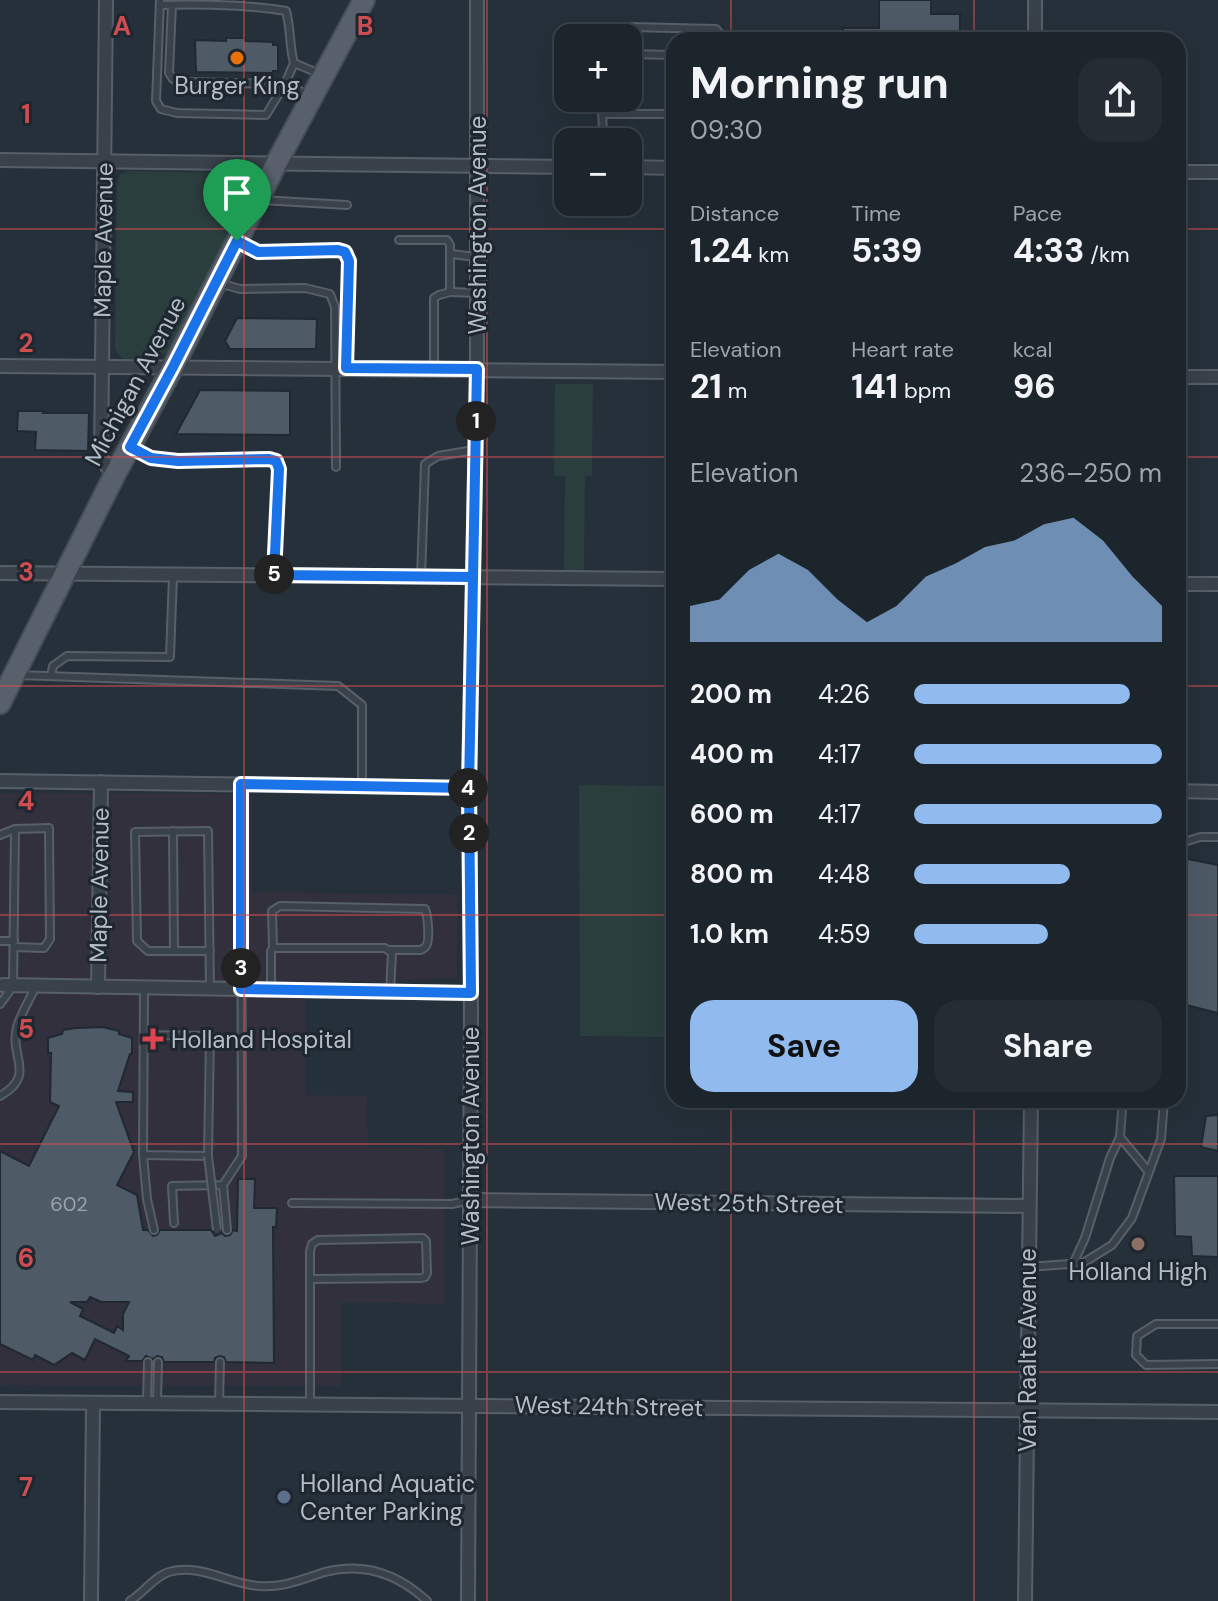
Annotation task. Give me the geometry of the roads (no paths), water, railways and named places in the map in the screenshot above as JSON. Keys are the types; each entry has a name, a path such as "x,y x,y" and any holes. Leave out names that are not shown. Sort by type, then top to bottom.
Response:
{"main road":[{"name":"Michigan Avenue","path":"6,688 364,0"}],"street":[{"name":"Maple Avenue","path":"106,0 101,458 114,476"},
{"name":"Washington Avenue","path":"468,1601 469,788 478,293 477,0"},
{"path":"1035,0 1035,32"},
{"path":"0,160 554,167"},
{"path":"642,167 666,168"},
{"path":"1186,172 1218,172"},
{"path":"0,366 666,372"},
{"path":"1186,377 1218,377"},
{"path":"0,573 666,579"},
{"path":"1186,584 1218,584"},
{"path":"0,781 469,788"},
{"name":"Maple Avenue","path":"98,987 101,782"},
{"path":"1186,791 1218,792"},
{"path":"8,986 471,993"},
{"name":"Van Raalte Avenue","path":"1025,1601 1031,1108"},
{"name":"West 25th Street","path":"470,1200 1029,1206"},
{"name":"West 24th Street","path":"0,1402 1218,1412"},
{"path":"91,1601 93,1403"}],"lane":[{"path":"160,2 172,5 182,2 286,11 294,63 266,115 177,113 161,109 156,101 160,2"},
{"path":"172,5 169,73 173,79 183,82 285,84 312,97"},
{"path":"642,27 716,29 719,32"},
{"path":"642,54 666,55"},
{"path":"294,63 323,75"},
{"path":"602,128 602,114 666,114"},
{"path":"258,200 347,205"},
{"path":"399,240 447,240 451,254 450,292"},
{"path":"237,241 258,252 338,250 345,252 349,261 336,467"},
{"path":"451,254 478,258"},
{"path":"216,282 240,289 305,288 330,294 335,307 341,368"},
{"path":"434,369 434,298 450,292 478,293"},
{"path":"130,447 151,458 178,461 276,461 279,469 274,575"},
{"path":"421,577 425,464 438,456 476,450"},
{"path":"51,676 53,666 67,656 170,657 173,575"},
{"path":"6,688 51,676 338,686 362,705 362,785"},
{"path":"227,1230 223,1185 242,1156 241,784"},
{"path":"0,835 15,829 49,828 50,939 44,948 0,941"},
{"path":"0,1004 8,986 14,944 15,829"},
{"path":"173,831 174,951"},
{"path":"210,951 148,951 137,941 135,832 208,831 210,951 210,989"},
{"path":"1186,841 1200,837 1218,837"},
{"path":"271,990 272,911 280,906 425,909 427,914 428,943 421,950 273,948"},
{"path":"390,950 390,992"},
{"path":"0,1096 13,1088 21,1069 15,1043 17,1027 36,986"},
{"path":"144,988 143,1155 147,1199 154,1230"},
{"path":"144,1035 210,1036 208,1156 217,1230"},
{"path":"1073,1264 1120,1137 1122,1108"},
{"path":"1028,1267 1083,1263 1112,1245 1132,1218 1161,1139 1163,1108"},
{"path":"1120,1137 1149,1172"},
{"path":"143,1155 208,1156"},
{"path":"174,1223 172,1186 223,1185"},
{"path":"292,1203 452,1204 470,1200"},
{"path":"310,1279 421,1278 427,1273 427,1243 423,1238 318,1240 312,1244 310,1251 310,1279 310,1404"},
{"path":"1218,1324 1156,1324 1137,1336 1136,1355 1146,1365 1218,1364"},
{"path":"148,1362 152,1403"},
{"path":"152,1403 158,1362"},
{"path":"219,1404 220,1362"},
{"path":"130,1601 170,1571 197,1571 245,1585 277,1587 334,1570 366,1569 393,1576 427,1601"}],"place":[{"name":"Burger King","path":"237,58"},
{"name":"Holland Hospital","path":"153,1039"},
{"name":"Holland High","path":"1138,1244"},
{"name":"Holland Aquatic Center Parking","path":"284,1497"}]}
